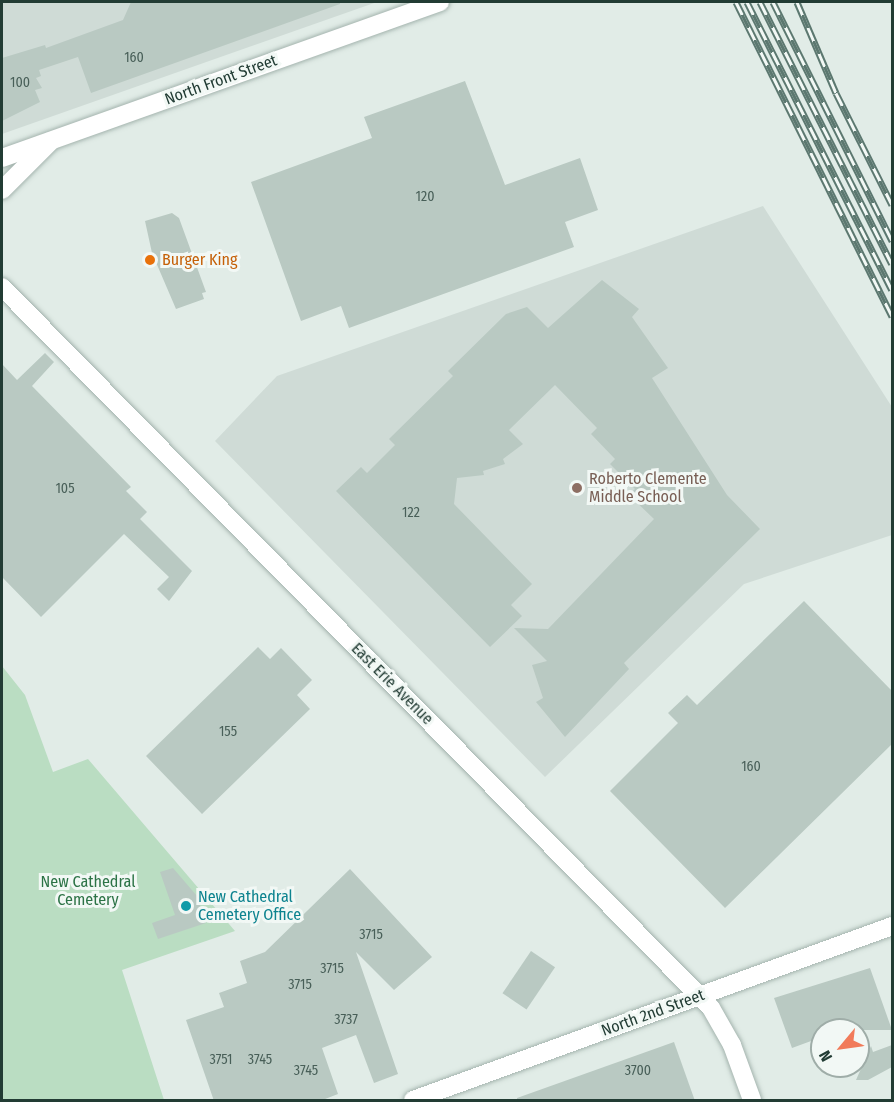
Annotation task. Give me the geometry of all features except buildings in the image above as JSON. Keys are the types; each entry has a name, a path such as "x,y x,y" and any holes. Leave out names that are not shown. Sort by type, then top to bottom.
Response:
{"main road":[{"name":"North Front Street","path":"2,158 440,2"},
{"path":"2,190 51,141"},
{"name":"East Erie Avenue","path":"2,287 699,996 725,1030 752,1101"},
{"name":"North 2nd Street","path":"413,1101 892,926"}],"shaded area":[{"path":"2,2 377,2 2,134"},
{"name":"Roberto Clemente Middle School","path":"763,206 892,407 892,535 744,584 545,777 215,441 277,376"}],"green space":[{"name":"New Cathedral Cemetery","path":"2,666 25,695 53,772 88,759 235,931 122,970 164,1100 2,1100"}],"railway":[{"path":"736,2 892,316"},
{"path":"747,2 892,290"},
{"path":"760,2 892,264"},
{"path":"773,2 892,241"},
{"path":"797,2 836,93 892,205"}],"place":[{"name":"Burger King","path":"150,260"},
{"name":"Roberto Clemente Middle School","path":"577,488"},
{"name":"New Cathedral Cemetery Office","path":"186,906"}]}
